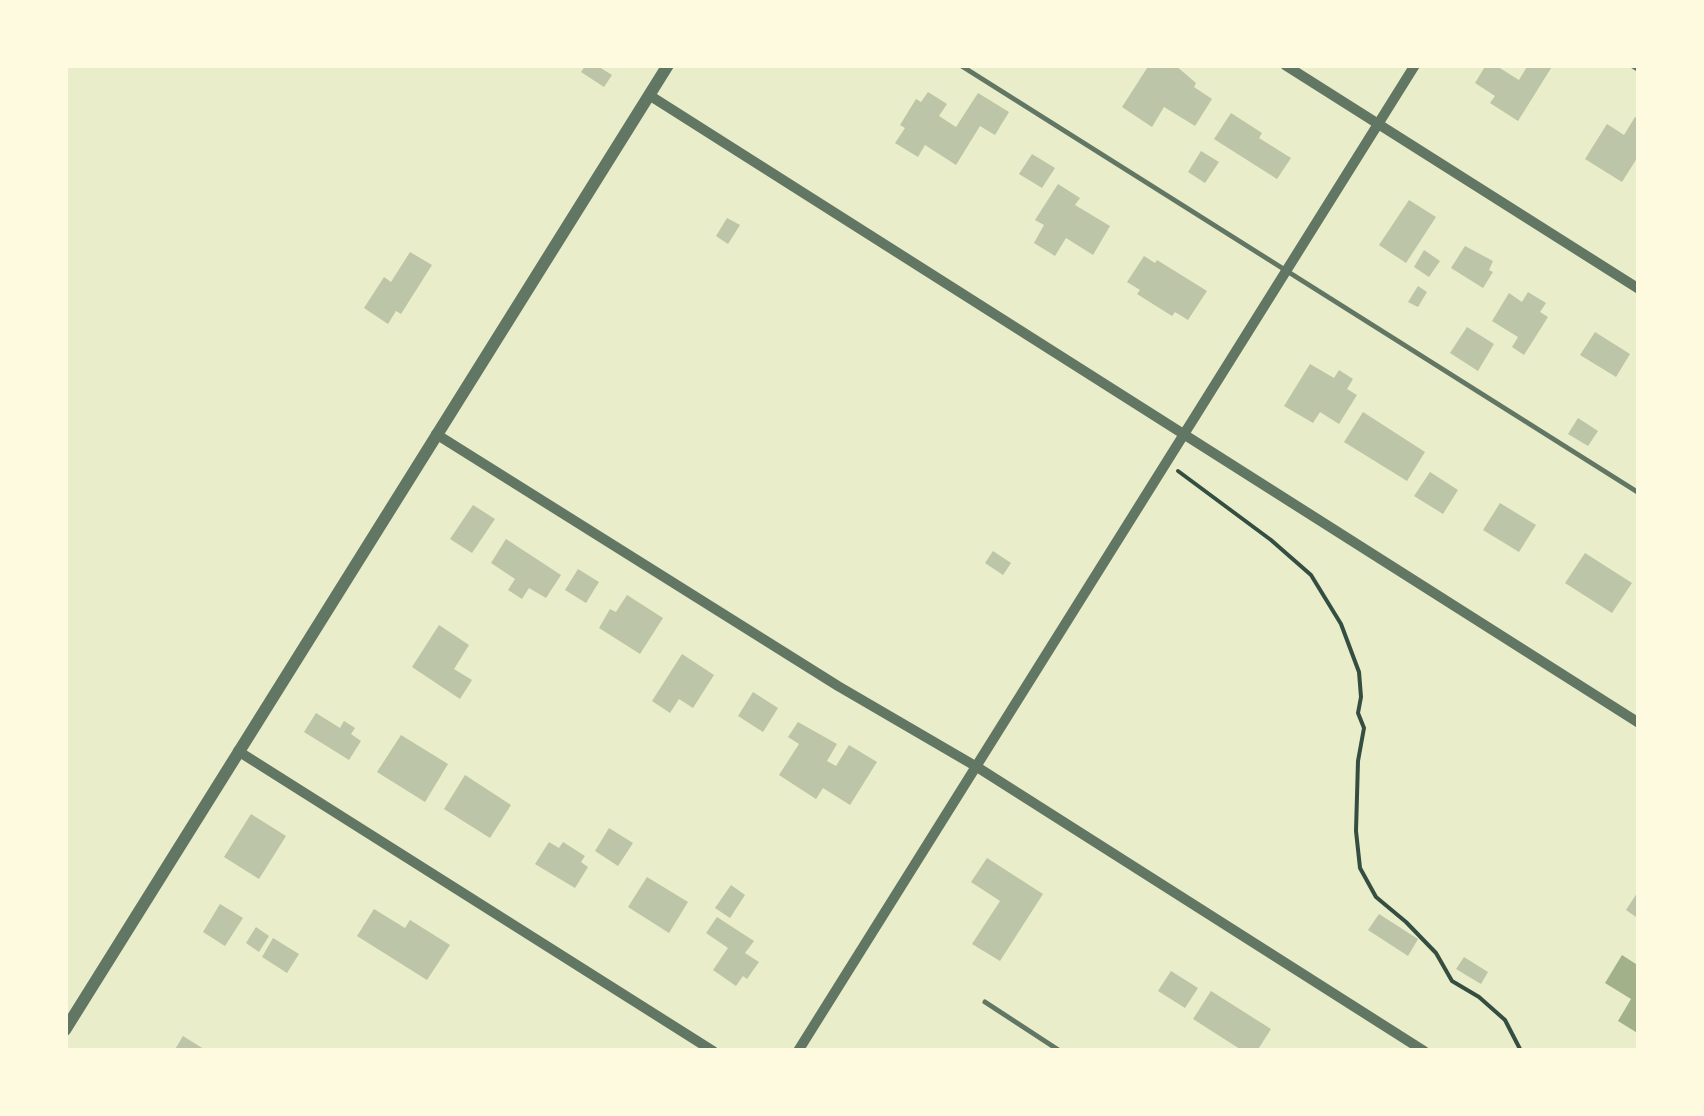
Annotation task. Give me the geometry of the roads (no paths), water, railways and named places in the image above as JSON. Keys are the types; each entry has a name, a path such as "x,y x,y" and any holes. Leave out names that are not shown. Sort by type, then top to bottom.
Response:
{"street":[{"path":"65,1030 668,65"},
{"path":"1285,65 1639,288"},
{"path":"798,1051 1416,65"},
{"path":"650,95 1639,723"},
{"path":"436,434 838,686 977,766 1424,1051"},
{"path":"238,752 713,1051"}],"lane":[{"path":"960,65 1639,493"},
{"path":"1630,65 1639,70"},
{"path":"984,1002 1060,1051"}]}
